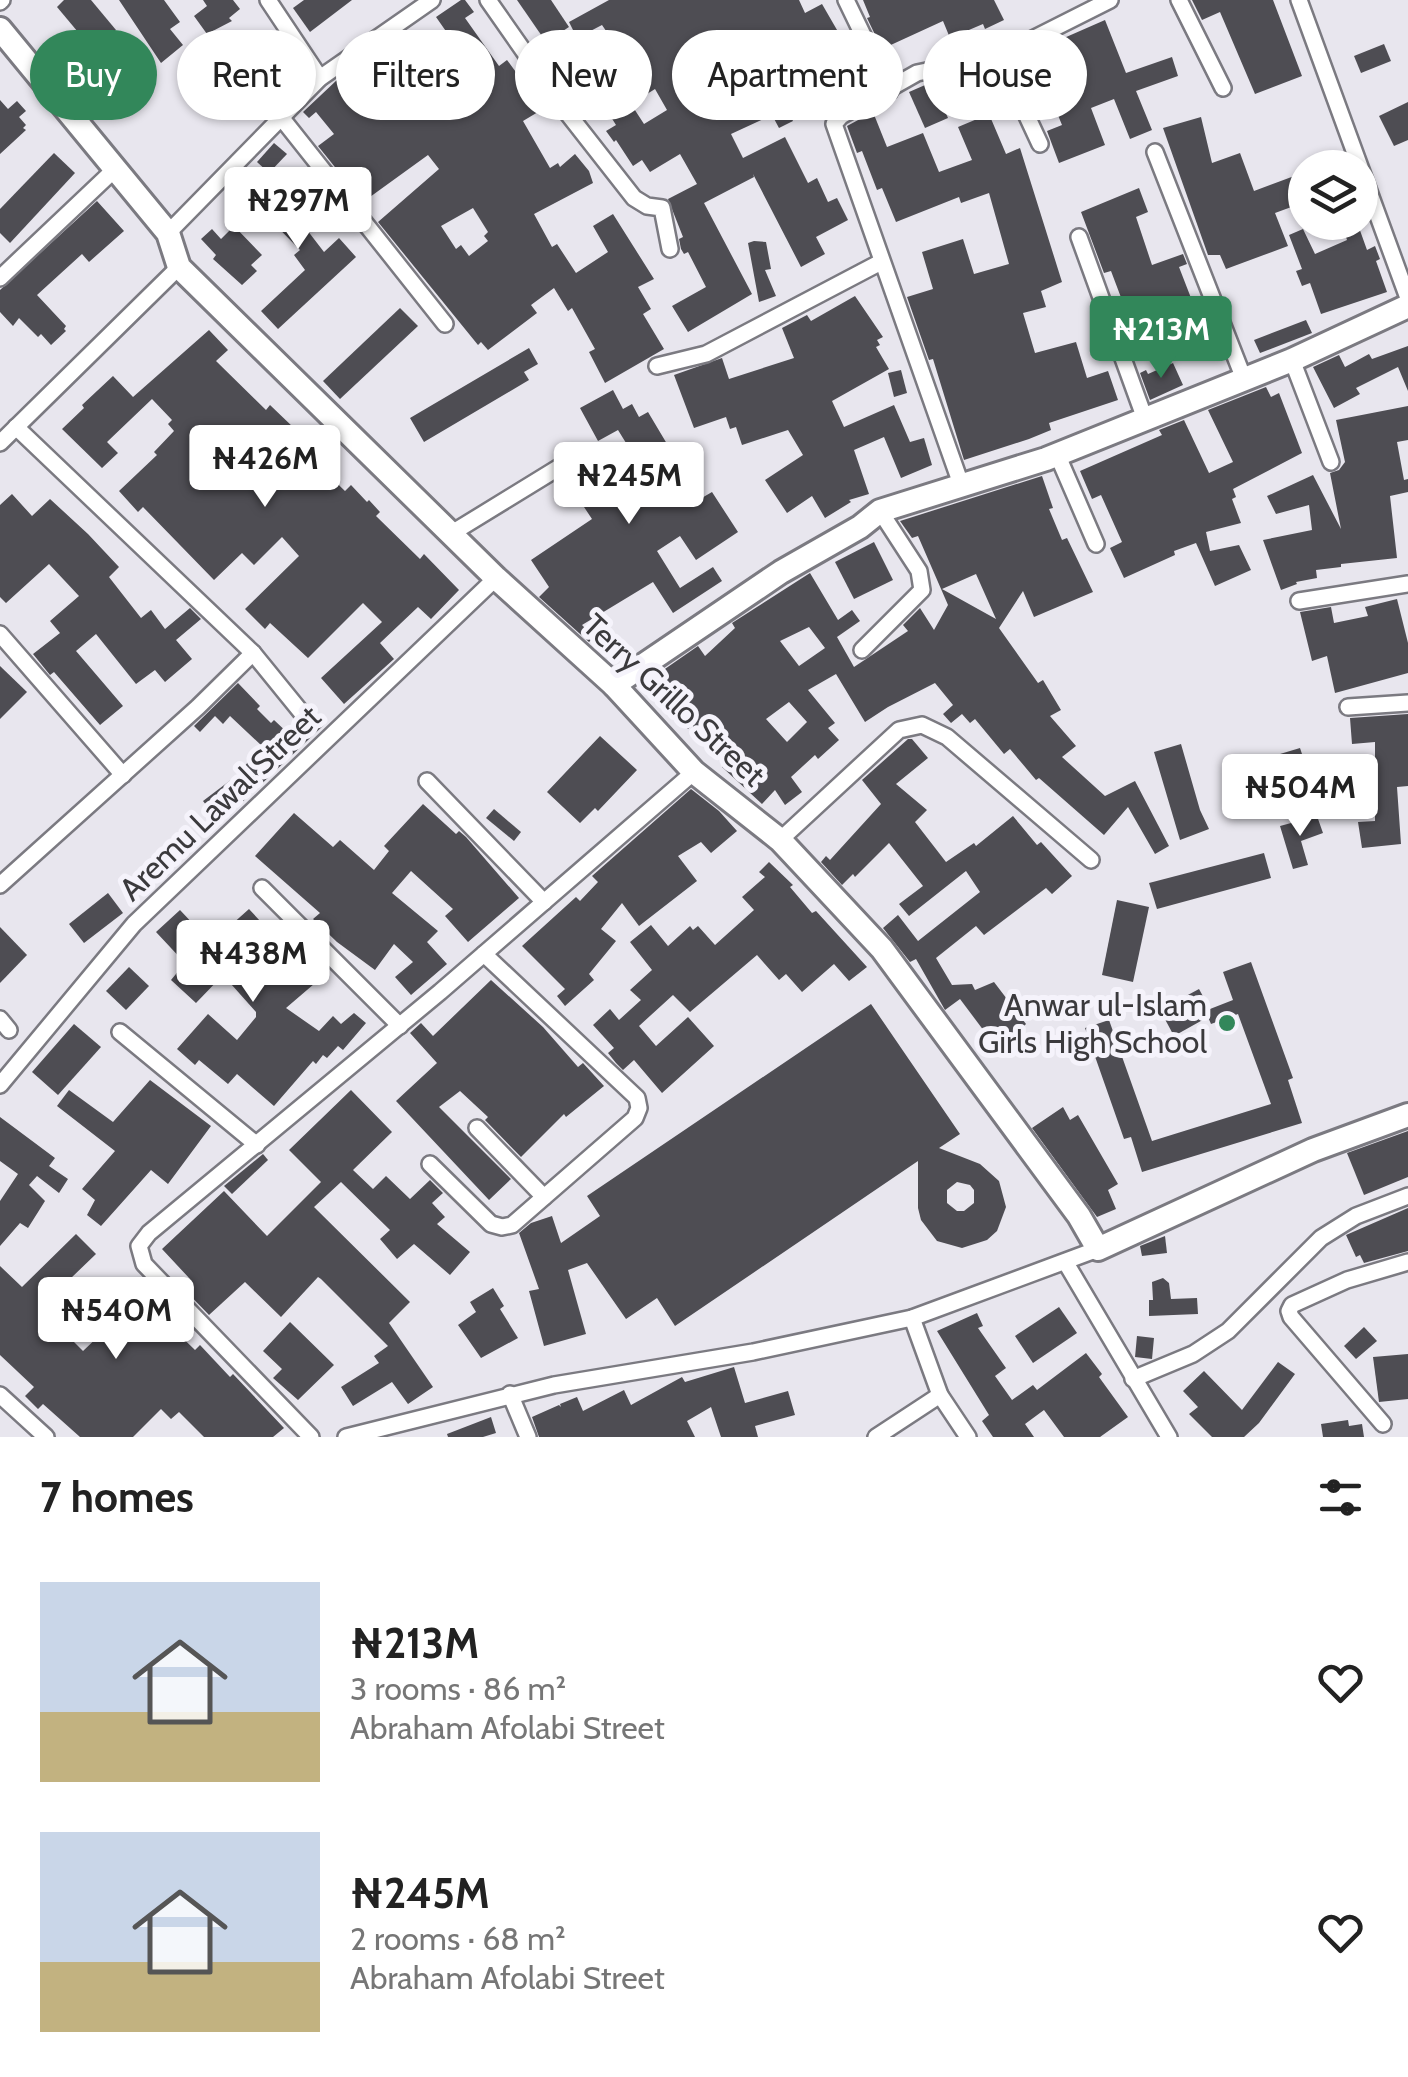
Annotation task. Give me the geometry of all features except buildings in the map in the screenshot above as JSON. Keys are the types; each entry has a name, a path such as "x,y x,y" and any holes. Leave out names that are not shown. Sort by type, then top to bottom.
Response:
{"street":[{"path":"268,0 320,78"},
{"path":"316,82 432,0"},
{"path":"488,0 565,110 634,198 647,206 662,208 670,250"},
{"path":"846,0 861,30"},
{"path":"1051,30 1110,0"},
{"path":"1178,0 1223,88"},
{"path":"1299,0 1408,298"},
{"path":"0,29 168,234 216,188 276,120"},
{"path":"283,120 445,324"},
{"path":"838,120 834,124 962,487"},
{"path":"1029,120 1040,144"},
{"path":"1155,152 1244,380"},
{"path":"0,278 114,170"},
{"name":"Terry Grillo Street","path":"168,234 179,267 496,578 614,685 694,772 780,840 882,948 1098,1248"},
{"path":"1079,237 1145,419"},
{"path":"656,366 706,354 881,262"},
{"path":"0,443 179,267"},
{"path":"614,685 781,572 880,512 1057,454 1292,360 1408,306"},
{"path":"1292,360 1331,462"},
{"path":"16,427 254,653 301,712"},
{"path":"452,533 584,452"},
{"path":"1057,454 1096,544"},
{"path":"862,650 922,590 919,571 880,512"},
{"name":"Aremu Lawal Street","path":"0,1084 134,924 496,578"},
{"path":"1299,601 1408,584"},
{"path":"0,634 123,775"},
{"path":"0,885 254,653"},
{"path":"1348,707 1408,703"},
{"path":"780,840 899,730 922,725 947,737 1091,860"},
{"path":"311,1437 144,1264 139,1246 148,1233 400,1026 694,772"},
{"path":"427,781 544,902"},
{"path":"262,888 400,1026"},
{"path":"430,1164 491,1224 512,1225 634,1118 640,1108 638,1098 484,954"},
{"path":"120,1032 257,1145"},
{"path":"346,1437 510,1394 753,1352 912,1318 1066,1263 1312,1150 1408,1115"},
{"path":"477,1128 544,1197"},
{"path":"1133,1380 1194,1354 1228,1332 1321,1238 1356,1216 1408,1196"},
{"path":"1384,1424 1290,1317 1289,1311 1292,1305 1347,1280 1408,1262"},
{"path":"1066,1263 1169,1437"},
{"path":"912,1318 940,1395 968,1437"},
{"path":"510,1394 528,1437"},
{"path":"0,1395 46,1437"},
{"path":"876,1437 940,1395"}],"place":[{"name":"Anwar ul-Islam Girls High School","path":"1227,1023"}]}
